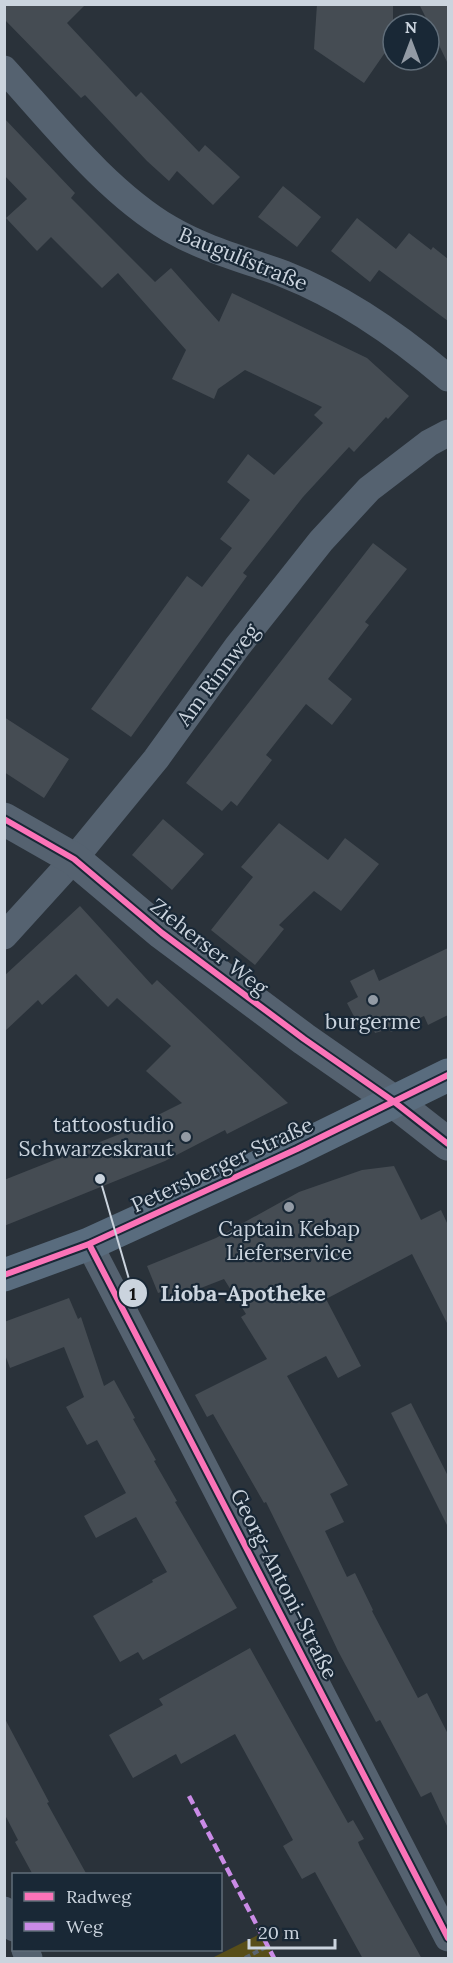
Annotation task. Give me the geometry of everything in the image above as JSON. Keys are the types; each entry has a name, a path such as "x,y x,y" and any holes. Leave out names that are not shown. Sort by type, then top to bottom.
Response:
{"main road":[{"name":"Petersberger Straße","path":"4,1275 89,1245 297,1149 448,1075"}],"street":[{"name":"Baugulfstraße","path":"4,69 88,160 127,199 146,214 196,243 286,275 339,300 392,333 448,378"},
{"name":"Am Rinnweg","path":"4,936 74,859 156,759 237,647 321,541 369,489 429,443 448,433"},
{"name":"Zieherser Weg","path":"4,819 74,859 162,933 304,1039 393,1101 448,1144"},
{"name":"Georg-Antoni-Straße","path":"89,1245 448,1938"},
{"path":"4,1910 12,1924"}],"path":[{"path":"244,1959 268,1946"}],"shaded area":[{"path":"262,1933 274,1958 212,1958"}],"building":[{"path":"4,4 86,4 67,23 136,97 141,92 199,152 205,145 240,177 213,205 177,171 169,181 85,95 81,98 4,19"},
{"path":"317,4 393,4 393,12 381,12 381,58 364,83 314,49"},
{"path":"419,4 448,4 448,64 441,49 441,12 423,12"},
{"path":"4,118 75,193 71,198 155,282 171,268 219,322 232,293 367,358 409,396 354,452 349,447 303,497 243,573 247,576 131,737 91,709 187,576 202,587 232,548 220,539 250,500 227,482 248,454 274,475 323,423 314,415 322,407 245,370 218,389 214,399 172,379 186,350 118,273 102,288 51,237 37,251 6,218 27,199 4,175"},
{"path":"283,186 321,217 297,247 258,217"},
{"path":"357,218 396,249 409,233 431,250 433,247 448,259 448,321 379,270 370,282 331,251"},
{"path":"373,543 407,569 365,622 369,625 328,679 352,699 332,725 306,704 266,755 272,760 237,806 231,801 222,811 186,783"},
{"path":"4,717 69,759 44,798 4,772"},
{"path":"163,819 204,854 172,890 132,855"},
{"path":"279,823 328,860 345,838 379,864 341,911 314,891 279,925 284,929 255,965 211,930 253,877 241,867"},
{"path":"80,906 152,985 157,980 288,1103 227,1134 225,1130 165,1161 4,1226 4,1180 120,1134 182,1103 146,1071 171,1046 117,998 108,1007 76,974 42,1005 38,1000 4,1032 4,976"},
{"path":"448,948 448,1015 428,1025 424,1016 391,1032 389,1029 375,1033 370,1021 359,1026 347,1003 358,997 350,981 374,969 379,981"},
{"path":"394,1166 421,1220 441,1210 448,1225 448,1325 412,1254 326,1299 361,1366 338,1378 326,1356 287,1376 348,1485 330,1494 344,1522 325,1531 347,1577 355,1573 372,1611 418,1698 427,1693 448,1734 448,1828 431,1792 421,1797 380,1720 376,1722 338,1651 266,1502 264,1503 213,1414 207,1417 195,1395 267,1359 241,1317 246,1314 224,1279 165,1302 161,1292 158,1293 147,1266 216,1238 299,1192 362,1170"},
{"path":"69,1298 78,1319 81,1317 104,1386 114,1380 156,1460 154,1461 177,1501 175,1502 237,1608 143,1660 138,1652 120,1662 93,1616 167,1572 136,1517 96,1538 84,1516 126,1493 97,1440 87,1445 66,1407 84,1397 64,1347 10,1368 4,1352 4,1322"},
{"path":"411,1403 448,1476 448,1527 391,1413"},
{"path":"250,1648 348,1823 353,1820 364,1839 358,1842 360,1847 422,1959 363,1959 315,1872 302,1879 283,1846 293,1840 235,1734 181,1764 176,1754 133,1778 109,1735 163,1705 159,1699"},
{"path":"4,1717 49,1802 47,1803 86,1873 32,1873 15,1842 18,1840 4,1813"}],"marked path":[{"path":"189,1796 274,1958"}],"cycle path":[{"path":"4,819 74,859 162,933 304,1039 393,1101 448,1144"},
{"path":"4,1275 89,1244 297,1149 448,1075"},
{"path":"89,1244 448,1938"}],"place":[{"name":"burgerme","path":"373,1000"},
{"name":"tattoostudio Schwarzeskraut","path":"186,1137"},
{"name":"Lioba-Apotheke","path":"100,1179"},
{"name":"Captain Kebap Lieferservice","path":"289,1207"}]}
